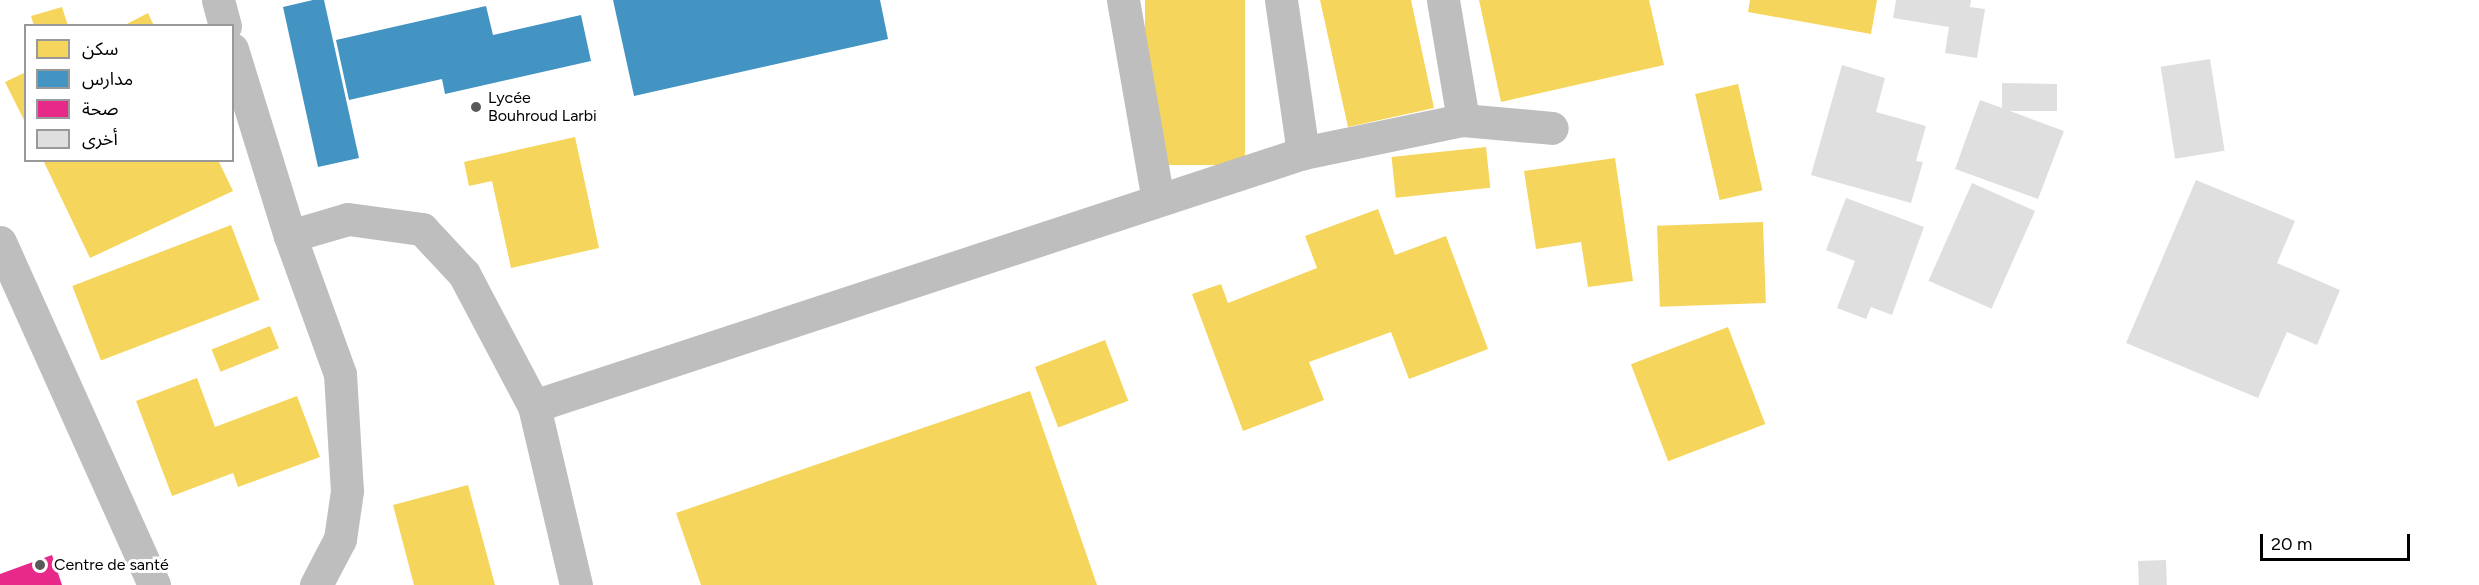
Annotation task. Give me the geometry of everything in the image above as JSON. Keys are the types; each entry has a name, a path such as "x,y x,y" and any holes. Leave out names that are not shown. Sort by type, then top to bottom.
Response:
{"street":[{"path":"218,0 224,24"},
{"path":"1123,0 1158,200"},
{"path":"1281,0 1302,153"},
{"path":"1443,0 1463,120"},
{"path":"234,55 290,236 340,374 347,491 340,539 316,585"},
{"path":"534,406 1302,153 1463,120 1552,128"},
{"path":"290,236 348,219 422,229 464,274 534,406 576,585"},
{"path":"0,242 154,585"}],"building: سكن":[{"path":"1145,0 1245,0 1245,165 1145,165"},
{"path":"1320,0 1411,0 1434,108 1348,127"},
{"path":"1479,0 1649,0 1664,65 1501,102"},
{"path":"1750,0 1877,0 1871,34 1748,12"},
{"path":"62,7 67,24 33,24 31,16"},
{"path":"148,13 153,24 127,24"},
{"path":"24,73 24,120 5,82"},
{"path":"1738,84 1763,190 1720,200 1695,94"},
{"path":"575,137 599,248 511,268 492,181 469,186 464,162"},
{"path":"1486,147 1490,188 1396,198 1392,157"},
{"path":"1615,158 1633,281 1588,287 1581,242 1536,249 1524,171"},
{"path":"44,162 219,162 233,191 90,258"},
{"path":"1378,209 1395,255 1446,236 1488,349 1409,379 1391,332 1309,362 1324,400 1243,431 1192,294 1221,284 1228,303 1317,268 1305,236"},
{"path":"1763,222 1766,303 1660,307 1657,226"},
{"path":"231,225 260,300 101,361 72,286"},
{"path":"270,326 279,348 221,372 212,350"},
{"path":"1728,327 1765,424 1668,461 1631,364"},
{"path":"1105,340 1128,401 1058,428 1035,367"},
{"path":"197,378 215,427 297,396 320,457 238,487 233,473 172,496 136,401"},
{"path":"1030,391 1097,585 701,585 676,513"},
{"path":"468,485 495,585 414,585 393,505"}],"building: مدارس":[{"path":"313,0 324,0 359,158 318,167 283,7"},
{"path":"613,0 880,0 888,39 634,96"},
{"path":"486,6 493,35 581,15 591,61 445,94 442,79 349,100 336,40"}],"building: صحة":[{"name":"Centre de santé","path":"52,555 62,585 0,585 0,574"}],"building: أخرى":[{"path":"1896,0 1971,0 1970,7 1985,9 1977,58 1945,53 1949,27 1893,18"},
{"path":"2210,59 2225,151 2175,159 2161,67"},
{"path":"1842,65 1885,78 1876,112 1926,126 1916,161 1923,162 1911,203 1811,175"},
{"path":"2002,83 2057,84 2057,111 2010,111 2064,131 2038,199 1955,169 1980,100 2002,108"},
{"path":"2196,180 2295,221 2277,263 2340,290 2317,345 2287,332 2258,398 2126,343"},
{"path":"1972,183 2035,211 1992,309 1928,281"},
{"path":"1846,198 1924,227 1892,315 1871,307 1866,319 1837,308 1855,261 1826,250"},
{"path":"2166,560 2167,585 2139,585 2138,561"}],"place":[{"name":"Lycée Bouhroud Larbi","path":"476,107"},
{"name":"Centre de santé","path":"40,565"}]}
